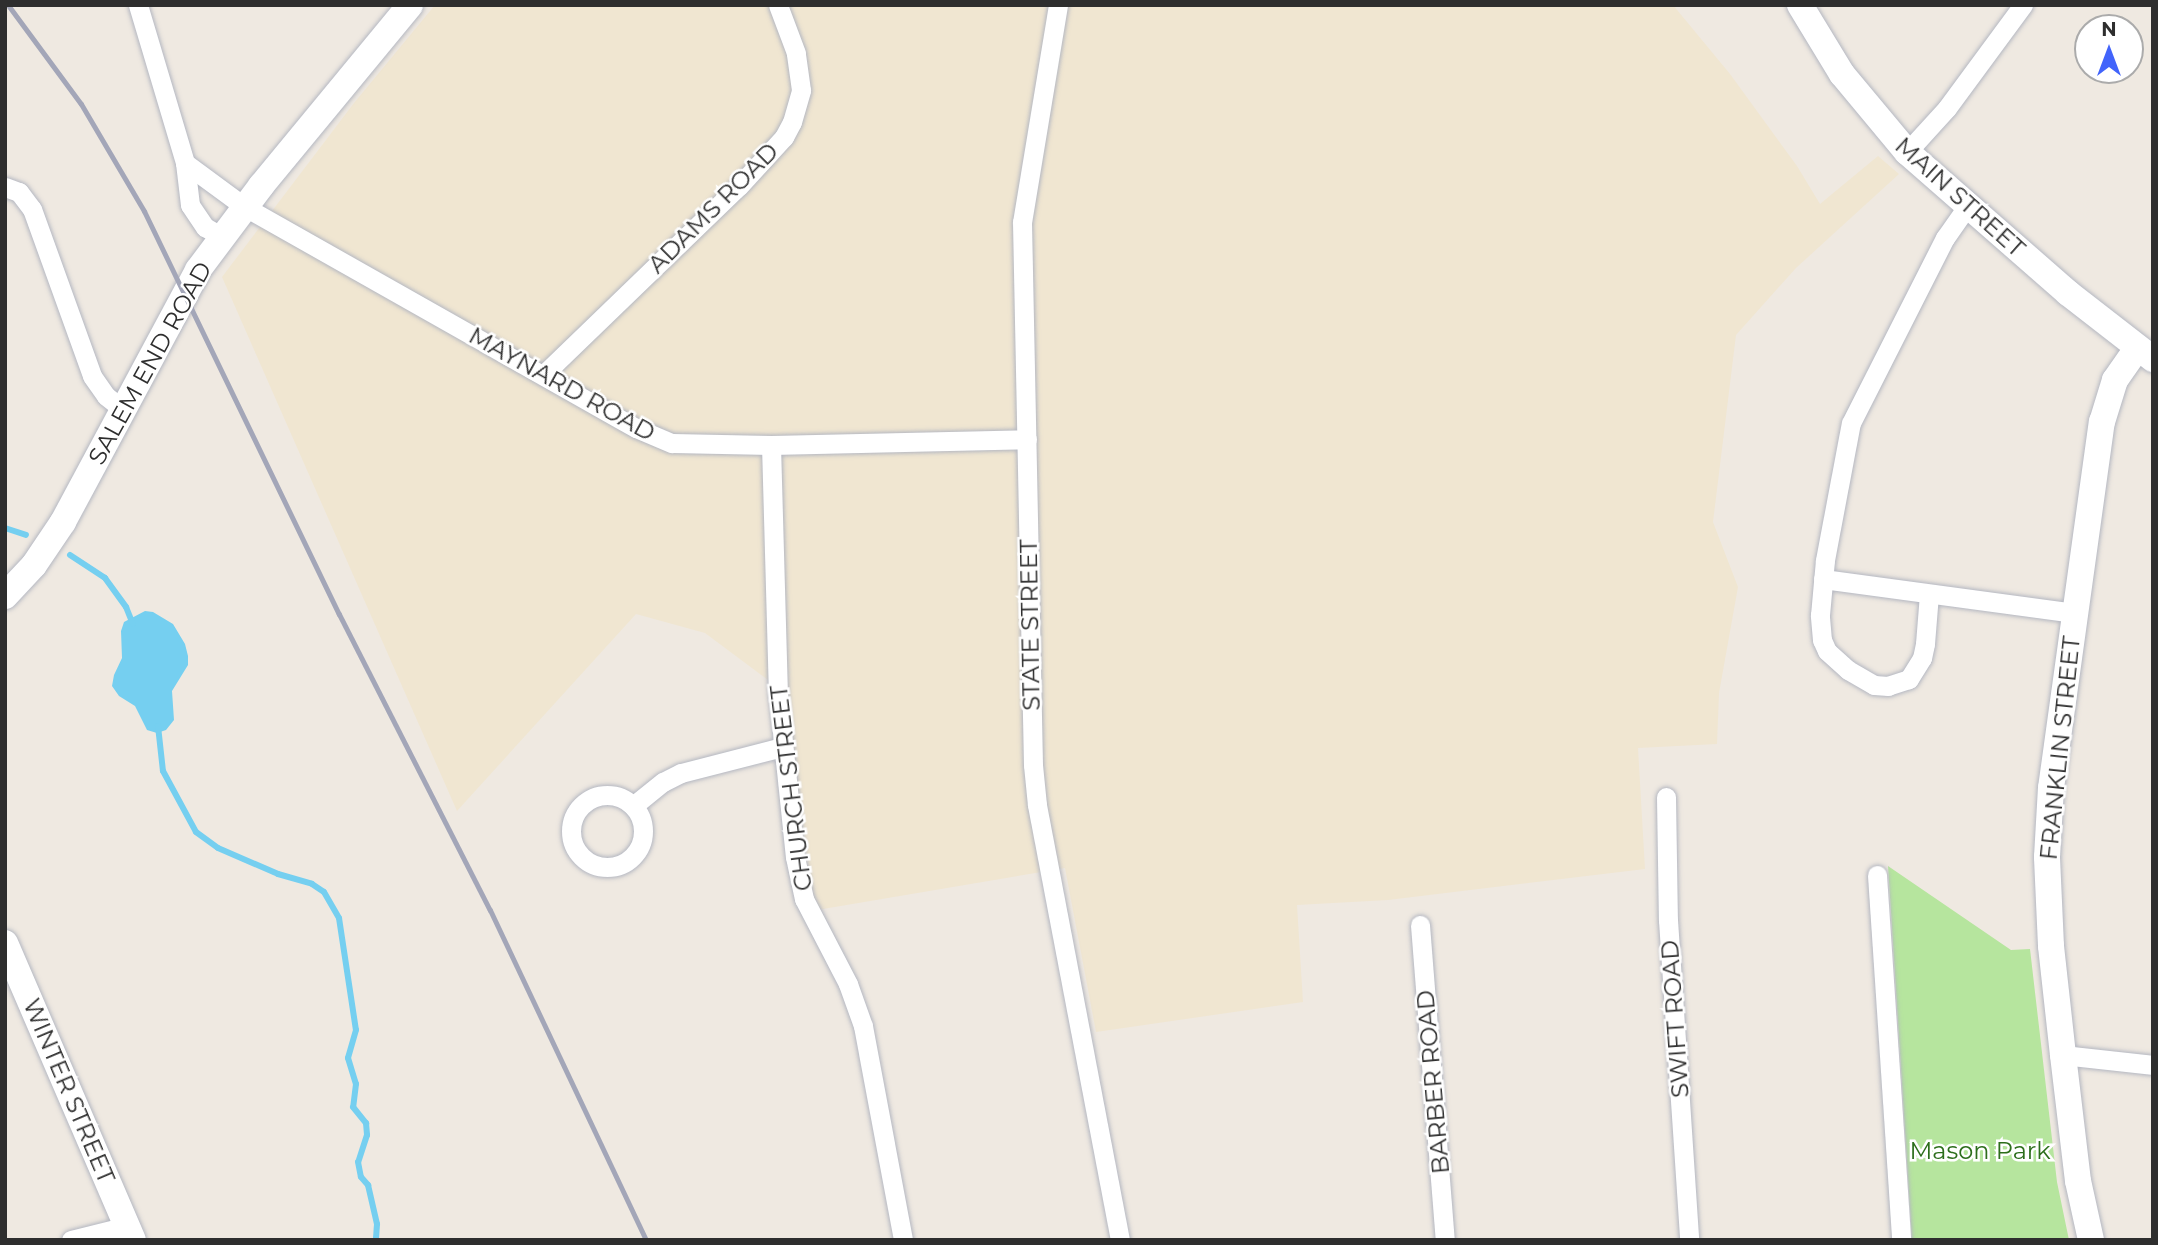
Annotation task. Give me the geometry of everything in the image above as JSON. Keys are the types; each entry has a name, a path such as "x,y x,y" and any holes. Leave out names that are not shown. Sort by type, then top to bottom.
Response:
{"street":[{"path":"138,5 185,163 187,195 195,217 222,237"},
{"name":"SALEM END ROAD","path":"5,596 48,545 124,410 185,292 222,237 410,5"},
{"name":"ADAMS ROAD","path":"543,375 739,186 784,137 792,122 801,90 796,53 778,5"},
{"name":"STATE STREET","path":"1058,5 1022,222 1034,784 1120,1240"},
{"name":"MAIN STREET","path":"1800,5 1842,74 1907,152 1967,207 2145,354"},
{"path":"1907,152 1947,108 2023,5"},
{"name":"MAYNARD ROAD","path":"185,163 200,178 244,207 636,428 672,443 771,445 1027,439"},
{"path":"5,187 19,192 32,209 92,376 106,396 124,410"},
{"path":"1929,594 1922,658 1909,679 1888,687 1860,678 1827,651 1820,628 1823,579 1833,516 1856,410 1945,238 1967,207"},
{"name":"FRANKLIN STREET","path":"2091,1240 2078,1181 2063,1055 2051,946 2046,857 2051,788 2106,400 2115,380 2145,354"},
{"name":"CHURCH STREET","path":"771,445 775,626 782,747 801,889 811,918 848,984 863,1026 903,1240"},
{"path":"1823,579 2075,613"},
{"path":"633,806 663,782 681,773 782,747"},
{"name":"SWIFT ROAD","path":"1666,797 1668,920 1689,1240"},
{"path":"1877,875 1901,1240"},
{"name":"BARBER ROAD","path":"1420,925 1445,1240"},
{"name":"WINTER STREET","path":"5,943 130,1233"},
{"path":"2063,1055 2153,1065"},
{"path":"71,1240 130,1233"}],"shaded area":[{"path":"435,5 1673,5 1730,74 1797,166 1820,204 1878,156 1899,174 1796,268 1736,335 1713,522 1738,587 1719,693 1717,744 1638,748 1645,869 1388,900 1297,905 1303,1002 1096,1032 1065,868 817,910 804,861 787,694 705,633 636,614 457,811 222,277 354,103"}],"green space":[{"name":"Mason Park","path":"1888,866 2011,950 2030,949 2057,1182 2069,1240 1912,1240"}],"water":[{"path":"145,611 153,612 173,624 185,644 188,656 188,665 172,691 174,720 166,730 157,733 147,730 135,706 119,696 112,686 122,658 121,631 124,622"}],"waterway":[{"path":"5,528 26,535"},
{"path":"70,555 105,578 126,607 133,624"},
{"path":"158,726 163,771 196,832 218,848 278,874 312,884 324,892 339,918 356,1030 348,1058 356,1084 353,1107 366,1123 367,1135 358,1162 361,1177 368,1185 377,1224 376,1240"}],"railway":[{"path":"8,5 81,104 144,211 339,614 490,910 646,1240"}]}
